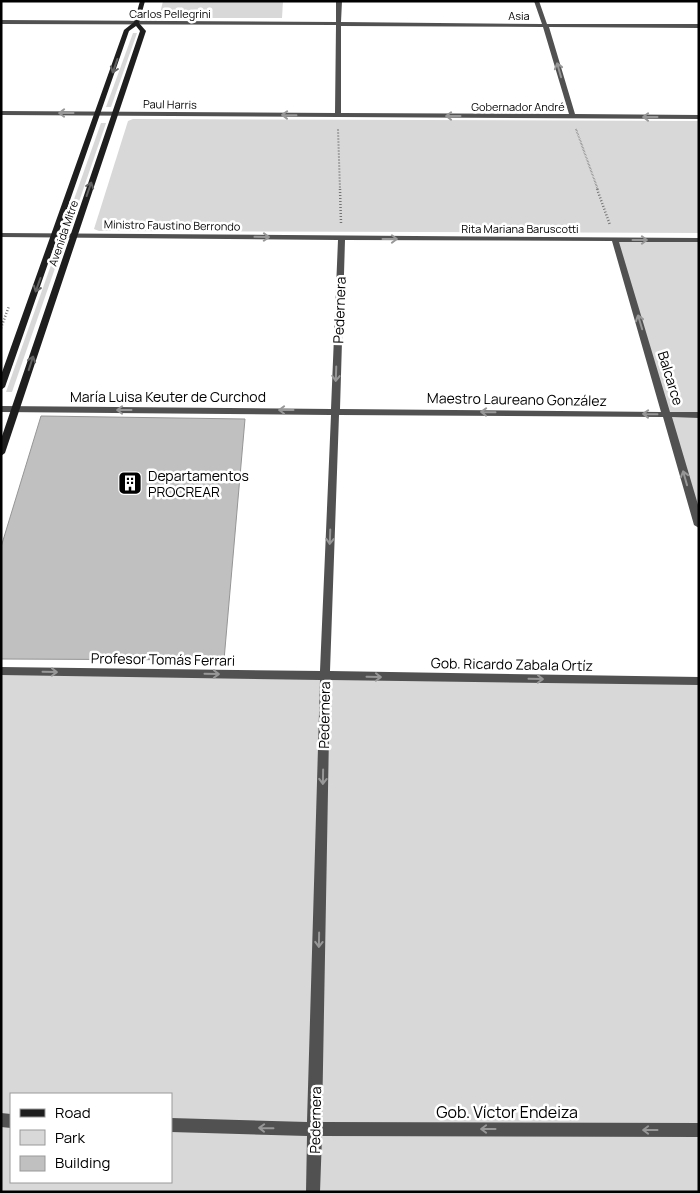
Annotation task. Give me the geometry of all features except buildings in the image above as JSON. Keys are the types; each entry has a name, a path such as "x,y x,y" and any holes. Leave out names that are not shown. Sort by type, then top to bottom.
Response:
{"main road":[{"name":"Avenida Mitre","path":"1,388 128,30 136,23 143,1"},
{"name":"Avenida Mitre","path":"1,453 143,31 136,23"}],"street":[{"path":"338,115 339,1"},
{"path":"536,1 572,116"},
{"name":"Carlos Pellegrini","path":"1,22 339,23"},
{"name":"Asia","path":"339,23 699,26"},
{"name":"Paul Harris","path":"1,113 338,115"},
{"name":"Gobernador André","path":"338,115 699,117"},
{"name":"Ministro Faustino Berrondo","path":"1,235 342,238"},
{"name":"Rita Mariana Baruscotti","path":"342,238 699,240"},
{"name":"Pedernera","path":"313,1192 325,676 342,238"},
{"name":"Balcarce","path":"615,240 699,525"},
{"name":"María Luisa Keuter de Curchod","path":"1,410 335,411"},
{"name":"Maestro Laureano González","path":"335,411 699,414"},
{"name":"Profesor Tomás Ferrari","path":"1,671 325,676"},
{"name":"Gob. Ricardo Zabala Ortíz","path":"325,676 699,681"},
{"name":"Gob. Víctor Endeiza","path":"172,1125 315,1129 699,1130"}],"path":[{"path":"338,115 342,238"},
{"path":"572,116 615,240"}],"green space":[{"path":"163,1 283,1 282,18 159,18"},
{"path":"133,33 137,33 111,107 106,107"},
{"path":"133,119 699,121 699,233 99,231 94,229 128,121"},
{"path":"101,123 106,123 72,222 66,222"},
{"path":"615,240 699,240 699,525"},
{"path":"56,251 61,251 12,392 6,392"},
{"path":"1,671 699,681 699,1192 1,1192"}],"place":[{"name":"Departamentos PROCREAR","path":"130,483"}]}
